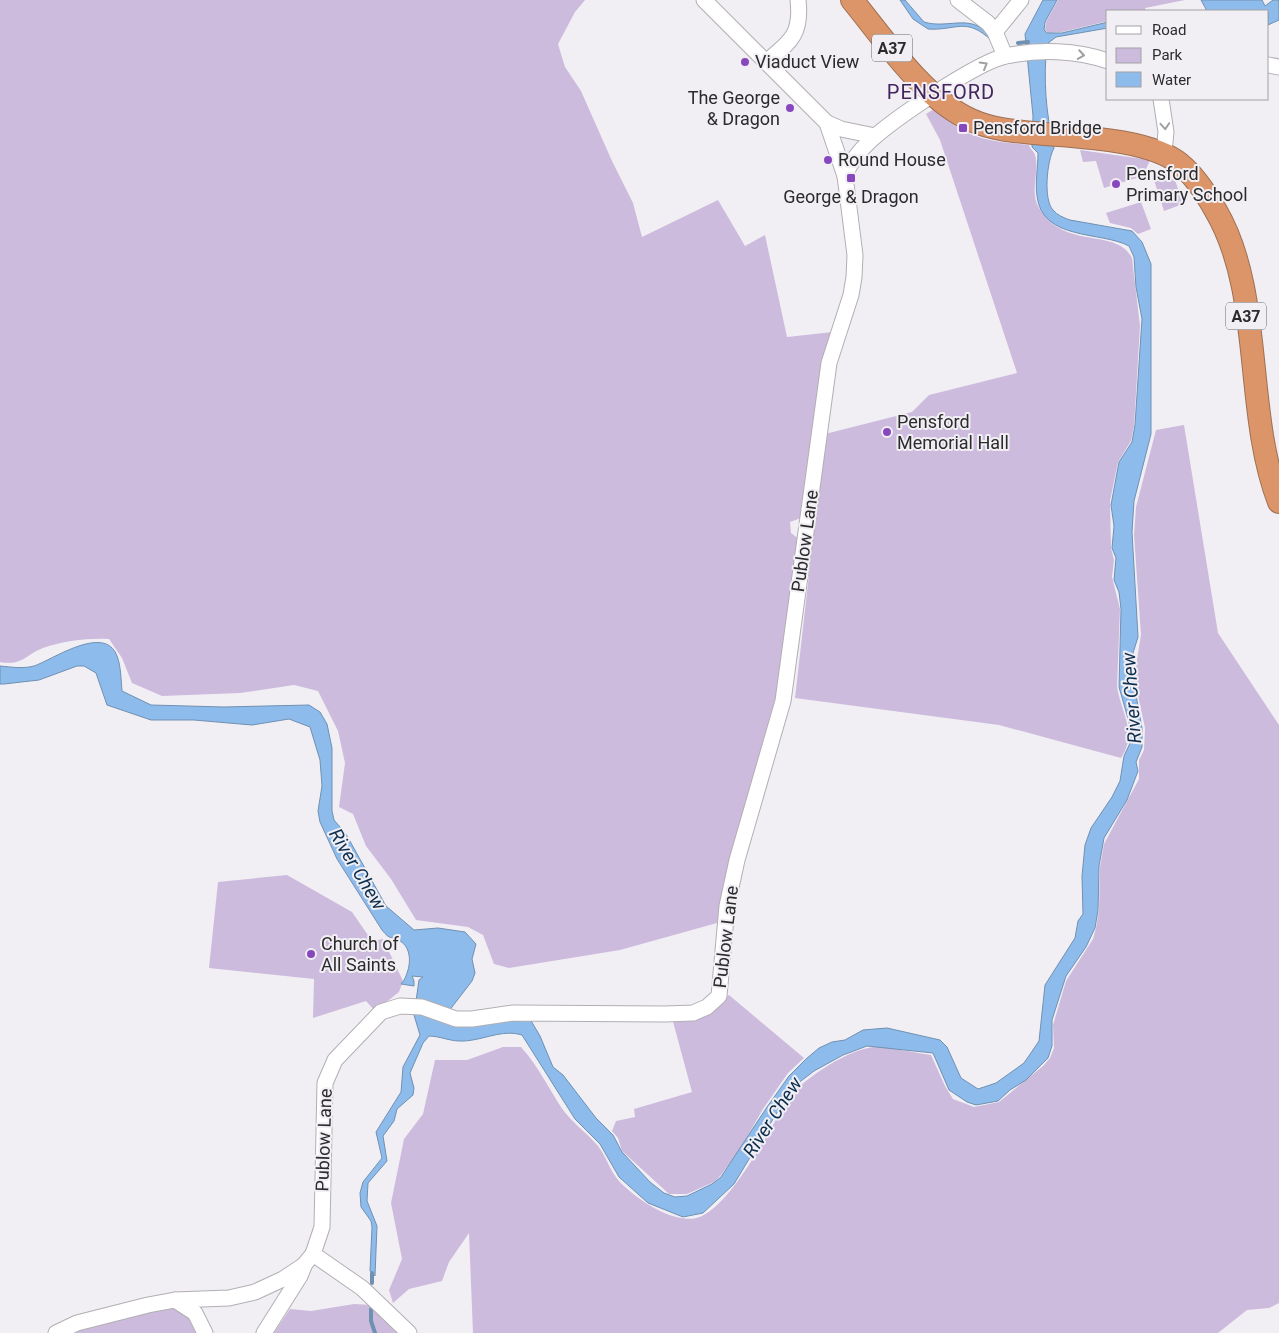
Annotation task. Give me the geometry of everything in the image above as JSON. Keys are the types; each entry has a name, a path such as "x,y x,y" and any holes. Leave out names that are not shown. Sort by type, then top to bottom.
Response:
{"highway":[{"name":"A37","path":"852,0 917,77 934,94 970,119 991,127 1021,132 1060,135 1141,146 1164,153 1180,164 1216,211 1231,246 1244,301 1264,453 1279,502"}],"street":[{"path":"704,0 826,123 845,176"},
{"path":"766,62 791,42 800,15 798,0"},
{"path":"958,0 988,23 995,32 1005,56"},
{"path":"995,32 1021,0"},
{"path":"845,176 859,152 875,136 934,94 1005,56 1053,51 1106,61"},
{"path":"1161,100 1166,132 1164,153"},
{"path":"826,123 842,129 875,136"},
{"name":"Publow Lane","path":"264,1333 300,1276 322,1227 325,1083 335,1060 381,1012 400,1006 422,1007 456,1019 472,1019 513,1013 693,1013 707,1007 719,996 727,906 735,870 783,701 829,363 851,295 854,277 855,255 845,176"},
{"path":"56,1333 77,1323 175,1300 229,1298 255,1292 283,1279 309,1259 362,1288 409,1333"},
{"path":"175,1300 195,1312 205,1333"}],"green space":[{"path":"0,0 585,0 575,12 558,44 565,67 581,91 633,203 642,237 718,200 745,246 765,235 787,337 833,332 801,518 790,522 791,533 799,539 776,695 729,867 717,923 620,950 509,968 494,964 483,935 468,927 416,920 391,879 366,846 353,814 339,807 345,763 338,731 318,691 294,685 240,693 162,696 132,683 122,658 109,639 67,642 43,648 19,661 0,662"},
{"path":"1058,0 1185,0 1145,8 1146,10 1106,10 1106,21 1062,32 1048,33 1045,30 1046,22"},
{"path":"934,109 967,133 989,140 1029,145 1036,161 1036,202 1050,221 1062,230 1075,235 1115,243 1125,249 1132,258 1140,326 1134,426 1131,441 1118,462 1110,501 1111,548 1114,560 1112,577 1120,609 1117,687 1128,731 1126,749 1121,758 999,725 795,698 825,434 912,412 929,395 1017,373 940,140 926,114"},
{"path":"1080,150 1150,160 1143,176 1104,188 1096,161 1083,162"},
{"path":"1173,174 1183,204 1164,211 1154,180"},
{"path":"1141,202 1151,229 1138,234 1131,228 1110,223 1106,213"},
{"path":"1184,425 1218,633 1279,725 1279,1303 1269,1308 1247,1310 1218,1333 473,1333 469,1233 449,1262 442,1281 409,1289 393,1303 389,1290 402,1259 391,1203 404,1139 423,1114 435,1060 467,1060 503,1047 521,1047 538,1069 565,1112 598,1146 619,1181 636,1196 658,1210 669,1215 692,1219 702,1216 714,1208 727,1195 751,1162 789,1097 796,1089 830,1064 843,1057 867,1048 878,1047 931,1055 953,1099 974,1107 999,1102 1043,1066 1050,1058 1054,1048 1053,1025 1066,981 1093,939 1099,910 1100,867 1104,844 1139,779 1139,760 1144,750 1145,728 1134,677 1141,635 1134,535 1136,507 1156,430"},
{"path":"287,875 352,912 372,941 383,939 403,981 399,992 375,1011 366,1001 313,1018 314,979 209,968 218,882"},
{"path":"729,995 804,1058 788,1073 763,1109 740,1149 721,1175 714,1182 687,1194 669,1194 622,1151 618,1138 612,1131 616,1121 635,1117 634,1109 692,1092 672,1018 711,1012"},
{"path":"354,1304 372,1305 403,1333 274,1333 290,1309 311,1311"},
{"path":"175,1307 191,1315 200,1333 69,1333 154,1310"}],"water":[{"path":"900,0 905,0 924,22 934,24 970,23 978,26 992,41 983,33 968,27 928,29 913,19"},
{"name":"River Chew","path":"1043,0 1057,0 1045,22 1044,30 1047,33 1062,33 1106,22 1106,28 1056,37 1047,44 1046,96 1054,148 1049,162 1048,198 1050,205 1056,213 1070,220 1132,231 1142,242 1151,264 1151,434 1134,501 1132,532 1138,637 1133,653 1132,673 1142,728 1142,747 1136,762 1138,771 1127,800 1104,838 1099,866 1098,910 1095,928 1086,947 1066,976 1052,1020 1052,1046 1048,1058 1026,1080 1010,1090 998,1101 976,1105 967,1102 949,1090 933,1053 867,1046 843,1055 814,1071 797,1084 787,1096 734,1184 703,1213 683,1217 648,1203 619,1177 600,1144 575,1119 522,1035 507,1033 459,1041 429,1036 423,1043 410,1073 414,1088 413,1095 397,1109 394,1121 383,1136 387,1161 368,1183 367,1201 377,1226 375,1276 370,1271 371,1221 361,1207 360,1193 363,1182 382,1158 376,1132 401,1092 403,1067 420,1035 414,1015 419,980 423,977 412,976 414,986 401,984 409,966 409,957 405,945 389,937 382,930 337,859 320,822 318,811 322,786 320,760 310,727 289,719 252,725 194,720 151,720 107,705 96,673 84,666 77,666 39,680 0,684 0,666 30,667 78,646 101,643 111,647 117,656 122,691 151,705 224,707 309,705 320,712 327,724 332,748 332,811 334,820 346,834 386,906 414,930 438,928 465,932 476,944 472,959 475,973 472,981 442,1020 484,1024 530,1019 540,1036 553,1067 563,1075 596,1118 613,1135 622,1152 650,1182 664,1193 675,1197 687,1196 712,1184 721,1177 789,1076 819,1048 832,1042 845,1040 863,1030 887,1028 940,1040 947,1047 961,1078 978,1089 996,1083 1024,1063 1039,1041 1045,985 1075,938 1078,921 1083,914 1082,876 1085,845 1091,828 1112,797 1120,781 1124,756 1131,741 1129,722 1119,687 1121,609 1119,592 1114,580 1116,558 1112,548 1114,526 1111,505 1119,462 1132,442 1135,425 1142,319 1136,287 1134,257 1129,246 1117,241 1061,228 1050,221 1041,210 1036,191 1038,153 1032,147 1033,116 1025,34"},
{"path":"1201,0 1262,0 1265,6 1273,0 1279,0 1279,20 1269,25 1269,10 1206,10"}],"waterway":[{"path":"1018,43 1028,42"},
{"path":"372,1273 372,1283"},
{"path":"371,1309 371,1321 375,1333"}],"place":[{"name":"Viaduct View","path":"745,62"},
{"name":"The George & Dragon","path":"790,108"},
{"name":"Pensford Bridge","path":"963,128"},
{"name":"Round House","path":"828,160"},
{"name":"George & Dragon","path":"851,178"},
{"name":"Pensford Primary School","path":"1116,184"},
{"name":"Pensford Memorial Hall","path":"887,432"},
{"name":"Church of All Saints","path":"311,954"}],"district":[{"name":"PENSFORD","path":"941,92"}]}
